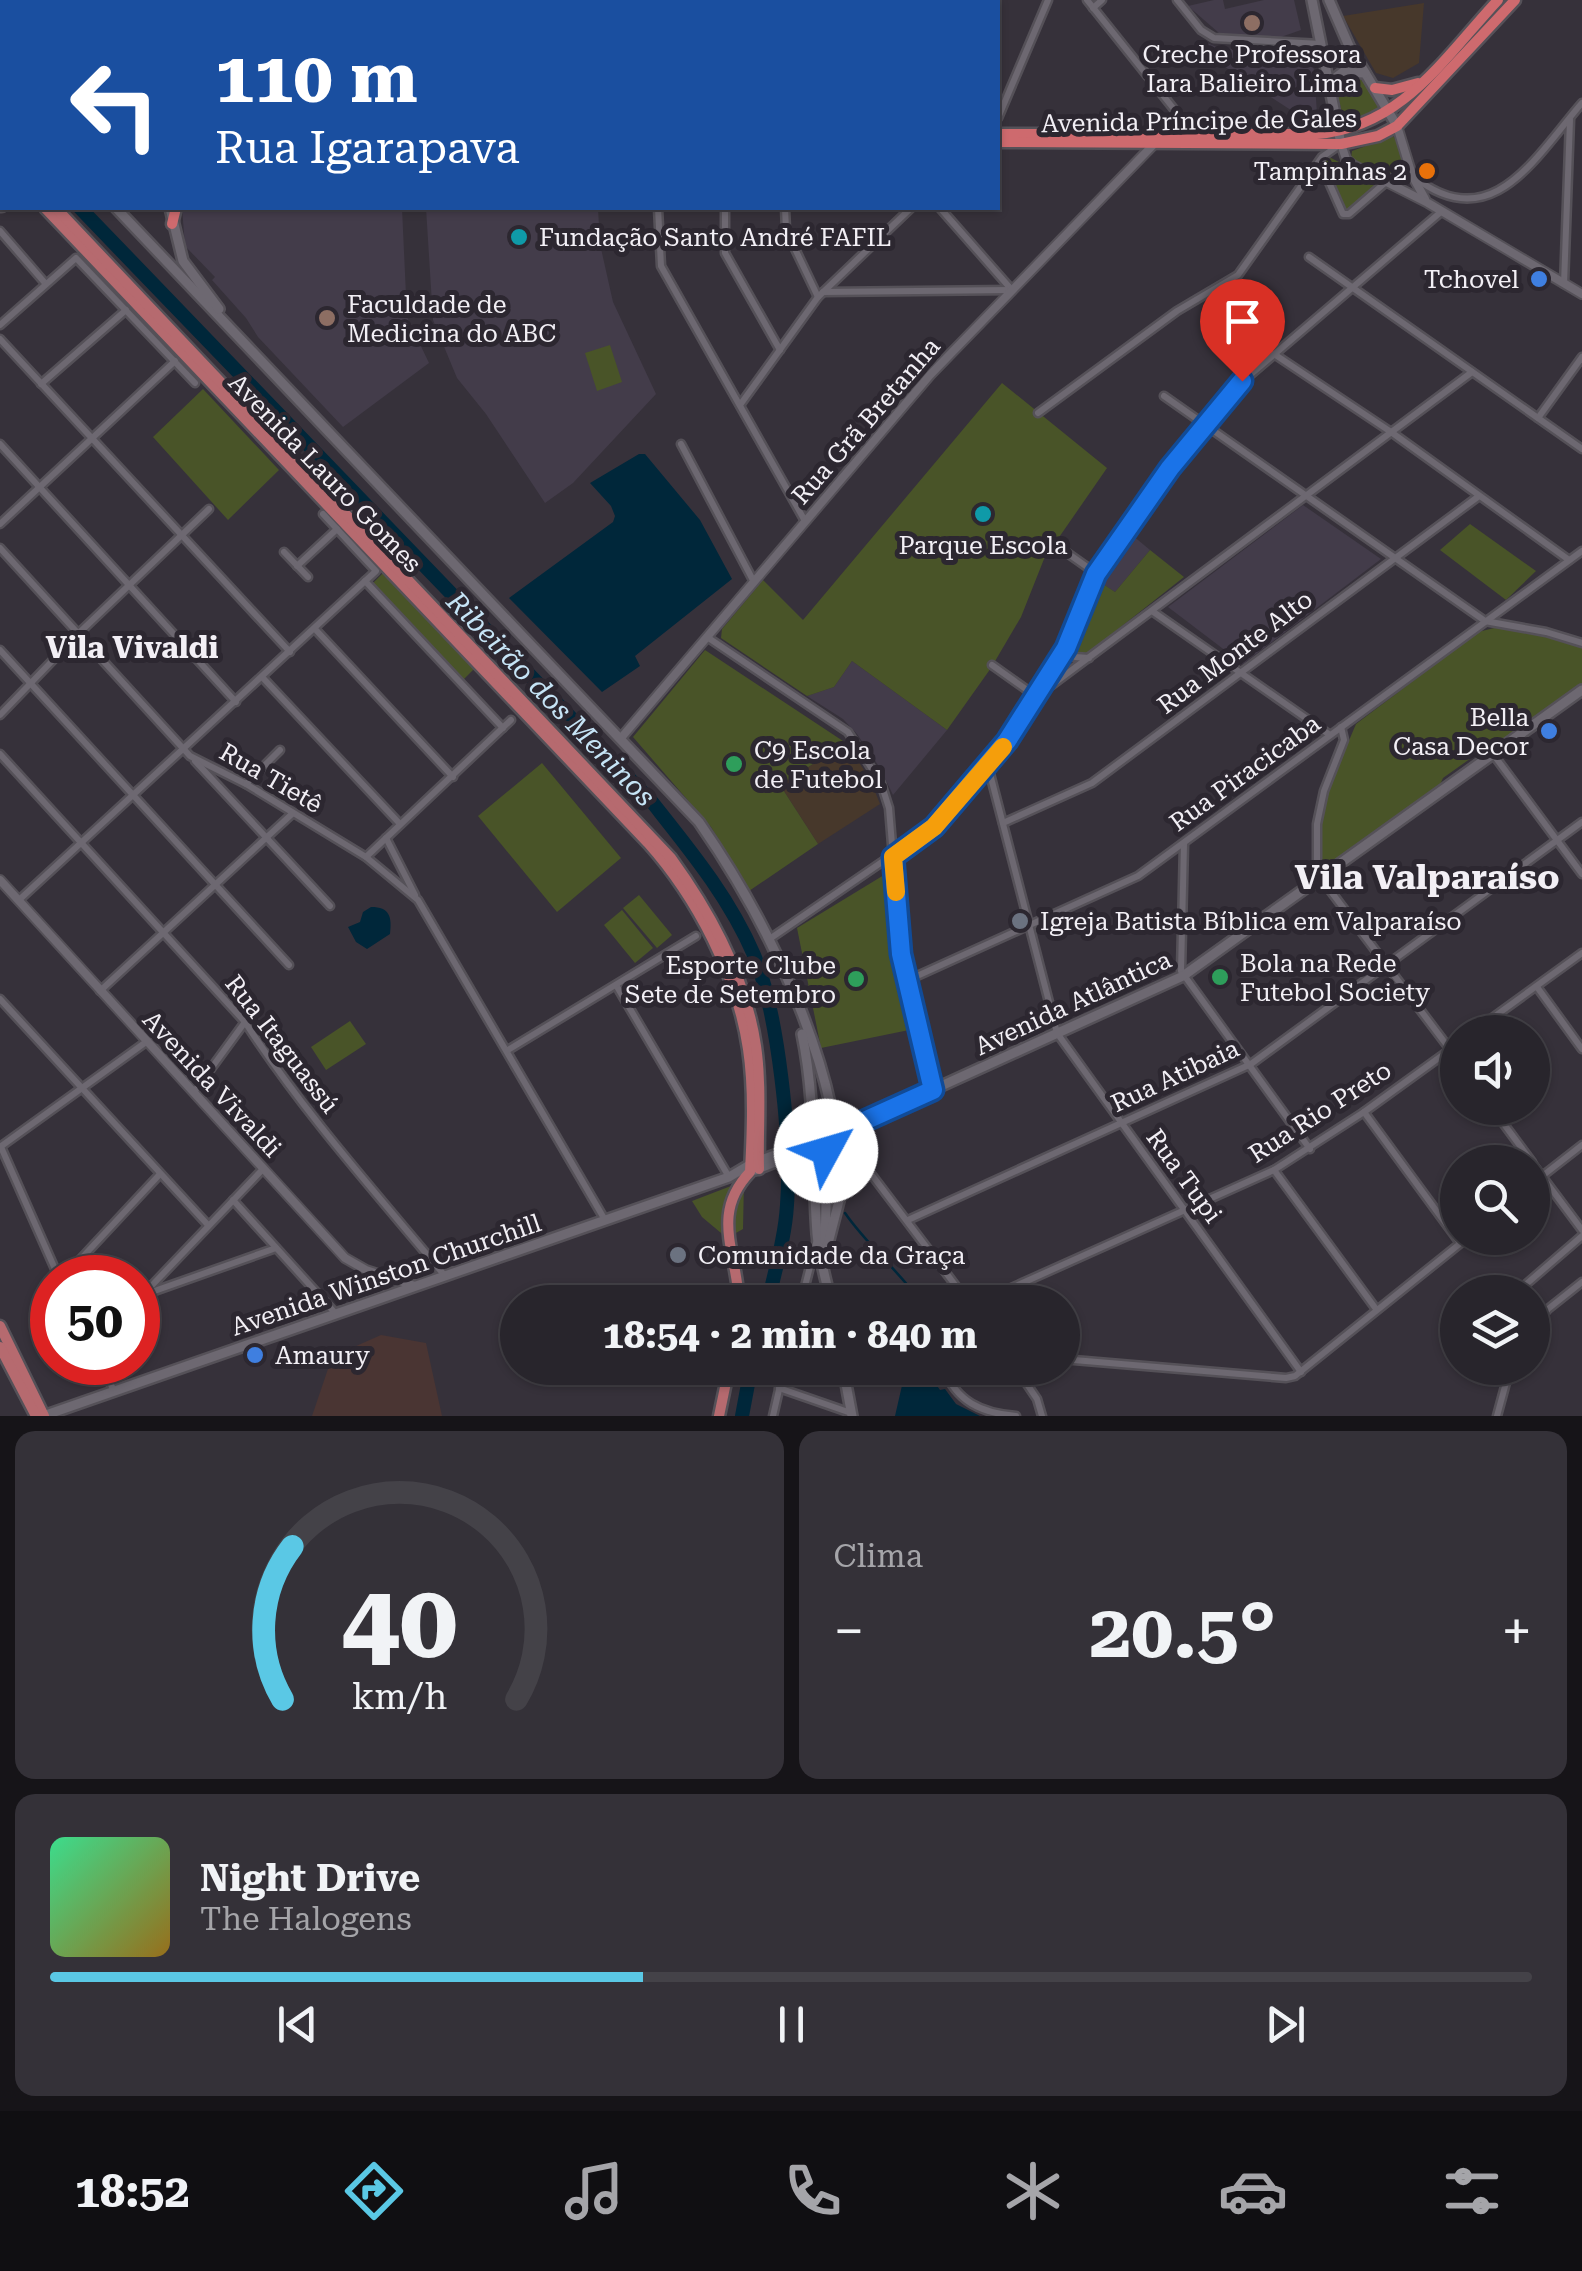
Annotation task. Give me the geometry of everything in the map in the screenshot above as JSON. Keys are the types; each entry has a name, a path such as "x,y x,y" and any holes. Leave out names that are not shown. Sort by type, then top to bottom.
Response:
{"highway":[{"path":"1390,111 1498,0"},
{"path":"1397,126 1515,0"},
{"path":"1376,88 1397,90 1423,81"},
{"name":"Avenida Príncipe de Gales","path":"1000,138 1317,134 1374,120 1390,111"},
{"name":"Avenida Príncipe de Gales","path":"1000,138 1341,144 1378,136 1397,126"},
{"path":"1155,143 1168,134"},
{"path":"172,224 173,210"}],"main road":[{"path":"1312,0 1341,144"},
{"path":"1329,0 1349,46 1397,126"},
{"path":"1330,88 1344,72 1367,74"},
{"name":"Avenida Lauro Gomes","path":"46,210 664,861 688,896 718,956 742,1020 750,1067 756,1166"},
{"name":"Avenida Lauro Gomes","path":"58,210 612,793 678,868 726,952 750,1017 758,1064 756,1166 737,1186 728,1213 737,1285"},
{"name":"Avenida Lauro Gomes","path":"118,210 699,822 771,938 796,1002"},
{"name":"Avenida Lauro Gomes","path":"172,224 179,254 196,283 235,332"},
{"path":"180,276 196,283"},
{"name":"Avenida Atlântica","path":"756,1166 836,1134 1183,976 1582,690"},
{"path":"796,1002 836,1134 839,1200"},
{"path":"796,1002 827,1171 824,1263"},
{"path":"824,1263 862,1122"},
{"path":"820,1141 817,1237 827,1285"},
{"name":"Avenida Winston Churchill","path":"41,1416 756,1166"},
{"path":"0,1326 41,1416"},
{"path":"0,1347 41,1416"},
{"path":"720,1416 726,1385"},
{"path":"846,1385 852,1414"}],"street":[{"path":"1000,113 1048,0"},
{"path":"1087,0 1194,134"},
{"path":"1093,8 1102,0"},
{"path":"1177,0 1201,30 1218,40 1321,44"},
{"path":"1406,192 1438,192 1470,199 1500,191 1515,180 1582,103"},
{"path":"1564,284 1570,117"},
{"path":"1397,126 1412,175 1428,203"},
{"name":"Rua Grã Bretanha","path":"621,738 930,375 1155,143"},
{"path":"1038,413 1176,311 1238,275 1320,161 1341,144 1349,162 1428,203 1582,294"},
{"path":"1320,161 1343,214 1349,214 1408,163"},
{"path":"1412,175 1438,192"},
{"path":"658,210 659,262 805,520"},
{"path":"724,210 725,253 780,350"},
{"path":"785,210 785,226 821,295"},
{"path":"740,405 821,295 909,210"},
{"path":"942,210 1012,290"},
{"path":"771,938 934,827 988,765 1039,695 1066,648 1096,574 1235,387 1442,211"},
{"path":"0,231 46,283"},
{"path":"1309,257 1582,449"},
{"path":"0,326 74,258 195,383"},
{"path":"821,295 1012,290"},
{"path":"41,384 126,310"},
{"path":"0,339 290,652"},
{"path":"1274,354 1570,560"},
{"path":"1538,418 1582,358"},
{"path":"0,524 174,361"},
{"path":"1039,695 1472,372"},
{"path":"1164,396 1485,620 1582,643"},
{"path":"0,444 236,702"},
{"path":"681,444 754,582"},
{"name":"Rua Monte Alto","path":"1004,823 1092,783 1479,496"},
{"path":"0,716 80,632 209,510"},
{"path":"19,900 132,796 187,753 376,571 322,514"},
{"path":"298,566 337,529"},
{"path":"1056,545 1096,574"},
{"name":"Rua Tietê","path":"0,548 187,753 366,857 418,900 605,1220"},
{"name":"Rua Piracicaba","path":"906,981 1132,880 1582,551"},
{"path":"284,552 308,577"},
{"path":"365,582 503,728"},
{"path":"1152,611 1330,735"},
{"path":"315,629 453,777"},
{"path":"707,638 848,732 874,770 886,796 906,981 933,1090"},
{"path":"1066,648 1075,658 1090,657"},
{"path":"0,650 290,965"},
{"path":"992,665 1039,695"},
{"path":"263,678 400,824"},
{"path":"366,857 511,720"},
{"path":"1341,727 1344,740 1324,791 1316,830 1319,878 1440,1036"},
{"path":"246,784 280,750"},
{"path":"187,753 330,906"},
{"name":"Rua Itaguassú","path":"0,754 245,1022 311,1116 445,1276"},
{"path":"1493,754 1582,874"},
{"name":"Rua Tupi","path":"988,765 1057,1034 1301,1372"},
{"path":"222,789 231,776"},
{"path":"100,990 292,813"},
{"name":"Rua Atibaia","path":"908,1220 1252,1064 1582,822"},
{"path":"386,838 418,900"},
{"path":"1184,842 1180,966 1183,976 1252,1064 1310,1149"},
{"name":"Avenida Vivaldi","path":"0,880 345,1258 366,1270 415,1286"},
{"path":"508,1050 696,936"},
{"path":"1496,1015 1582,953"},
{"path":"616,986 729,1176"},
{"path":"1536,986 1582,1049"},
{"path":"2,1004 208,1225"},
{"path":"193,1093 245,1022"},
{"path":"50,1255 0,1146 146,1042"},
{"name":"Rua Rio Preto","path":"1018,1285 1274,1170 1440,1057"},
{"path":"1364,1112 1440,1210"},
{"path":"1550,1170 1582,1145"},
{"path":"853,1150 956,1285"},
{"path":"160,1277 263,1169"},
{"path":"1274,1170 1376,1309"},
{"path":"83,1255 160,1174"},
{"path":"1536,1275 1582,1233 1550,1187"},
{"path":"233,1200 336,1314"},
{"path":"805,1285 817,1237"},
{"path":"160,1291 276,1248"},
{"path":"1080,1361 1286,1378 1301,1372 1444,1255"},
{"path":"1550,1307 1582,1282"},
{"path":"111,1385 114,1391"},
{"path":"773,1416 780,1385"},
{"path":"952,1385 971,1405 995,1414 1016,1416"},
{"path":"1028,1385 1038,1399 1042,1416"},
{"path":"1496,1416 1505,1385"},
{"path":"779,1388 852,1414"}],"shaded area":[{"name":"Creche Professora Iara Balieiro Lima","path":"1223,0 1225,9 1264,0 1294,0 1301,30 1278,38 1230,37 1219,33 1188,6"},
{"path":"1424,3 1419,63 1393,78 1376,73 1343,16"},
{"path":"1205,42 1219,48 1309,53 1318,128 1306,128 1306,120 1216,61"},
{"name":"Faculdade de Medicina do ABC","path":"182,210 402,210 407,317 429,363 343,427 258,337 212,280 215,277 185,246"},
{"path":"426,210 598,210 600,244 613,302 656,394 573,483 545,503 457,378 433,320"},
{"path":"1303,505 1381,559 1243,664 1168,607"},
{"path":"1132,535 1150,550 1115,592 1101,583"},
{"path":"852,661 947,730 893,795 857,734 843,719 807,696 834,687"},
{"path":"846,743 870,779 880,804 818,844 780,785"},
{"path":"381,1335 426,1343 442,1416 312,1416 329,1366 338,1354"}],"green space":[{"path":"1352,76 1363,81 1381,109 1345,124 1336,89 1342,79"},
{"path":"1393,136 1402,159 1395,174 1379,174 1351,158 1352,151"},
{"path":"1331,158 1377,181 1348,209 1343,209 1325,166"},
{"path":"610,345 622,382 597,391 585,353"},
{"name":"Parque Escola","path":"1002,383 1107,468 1044,559 1021,617 947,730 852,661 834,687 807,696 721,638 722,629 763,580 803,620"},
{"path":"203,389 279,470 228,520 153,437"},
{"path":"1470,524 1536,571 1506,600 1440,550"},
{"path":"1150,550 1184,577 1084,656 1078,655 1075,649 1097,580 1115,592"},
{"path":"384,572 475,668 463,680 372,584"},
{"path":"1498,627 1547,636 1582,648 1582,684 1481,757 1474,756 1443,778 1439,787 1326,868 1320,866 1320,826 1328,790 1356,724 1478,632"},
{"name":"C9 Escola de Futebol","path":"705,650 846,743 780,785 818,844 749,891 711,827 633,737"},
{"path":"542,763 621,858 557,912 478,816"},
{"name":"Esporte Clube Sete de Setembro","path":"884,875 914,1029 821,1048 797,928"},
{"path":"639,895 672,935 657,948 623,908"},
{"path":"622,910 653,948 635,963 604,925"},
{"path":"350,1021 366,1044 326,1070 311,1047"},
{"path":"744,1181 743,1229 727,1238 702,1217 692,1201"}],"water":[{"path":"645,454 700,520 732,579 635,656 640,666 602,692 509,598 613,522 611,506 590,483"},
{"path":"371,907 388,914 390,934 367,949 356,942 348,927 360,922 363,912"},
{"path":"902,1385 937,1385 940,1390 945,1389 956,1404 980,1416 895,1416"}],"waterway":[{"name":"Ribeirão dos Meninos","path":"82,210 652,802 721,894 744,934 763,980 781,1078 787,1205 772,1285"},
{"path":"788,1174 807,1181"},
{"path":"845,1213 908,1285"},
{"name":"Ribeirão dos Meninos","path":"742,1416 748,1385"}],"slow traffic":[{"path":"896,892 893,857 934,827 1003,747"}],"place":[{"name":"Creche Professora Iara Balieiro Lima","path":"1252,23"},
{"name":"Tampinhas 2","path":"1427,171"},
{"name":"Fundação Santo André FAFIL","path":"519,237"},
{"name":"Tchovel","path":"1539,279"},
{"name":"Faculdade de Medicina do ABC","path":"327,318"},
{"name":"Parque Escola","path":"983,514"},
{"name":"Bella Casa Decor","path":"1549,731"},
{"name":"C9 Escola de Futebol","path":"734,764"},
{"name":"Igreja Batista Bíblica em Valparaíso","path":"1020,921"},
{"name":"Bola na Rede Futebol Society","path":"1220,977"},
{"name":"Esporte Clube Sete de Setembro","path":"856,979"},
{"name":"Comunidade da Graça","path":"678,1255"},
{"name":"Amaury","path":"255,1355"}],"district":[{"name":"Vila Vivaldi","path":"132,647"},
{"name":"Vila Valparaíso","path":"1427,877"}],"route":[{"path":"826,1151 824,1143 933,1090 901,954 893,857 934,827 1007,741 1066,648 1096,574 1170,468 1242,381"}]}
